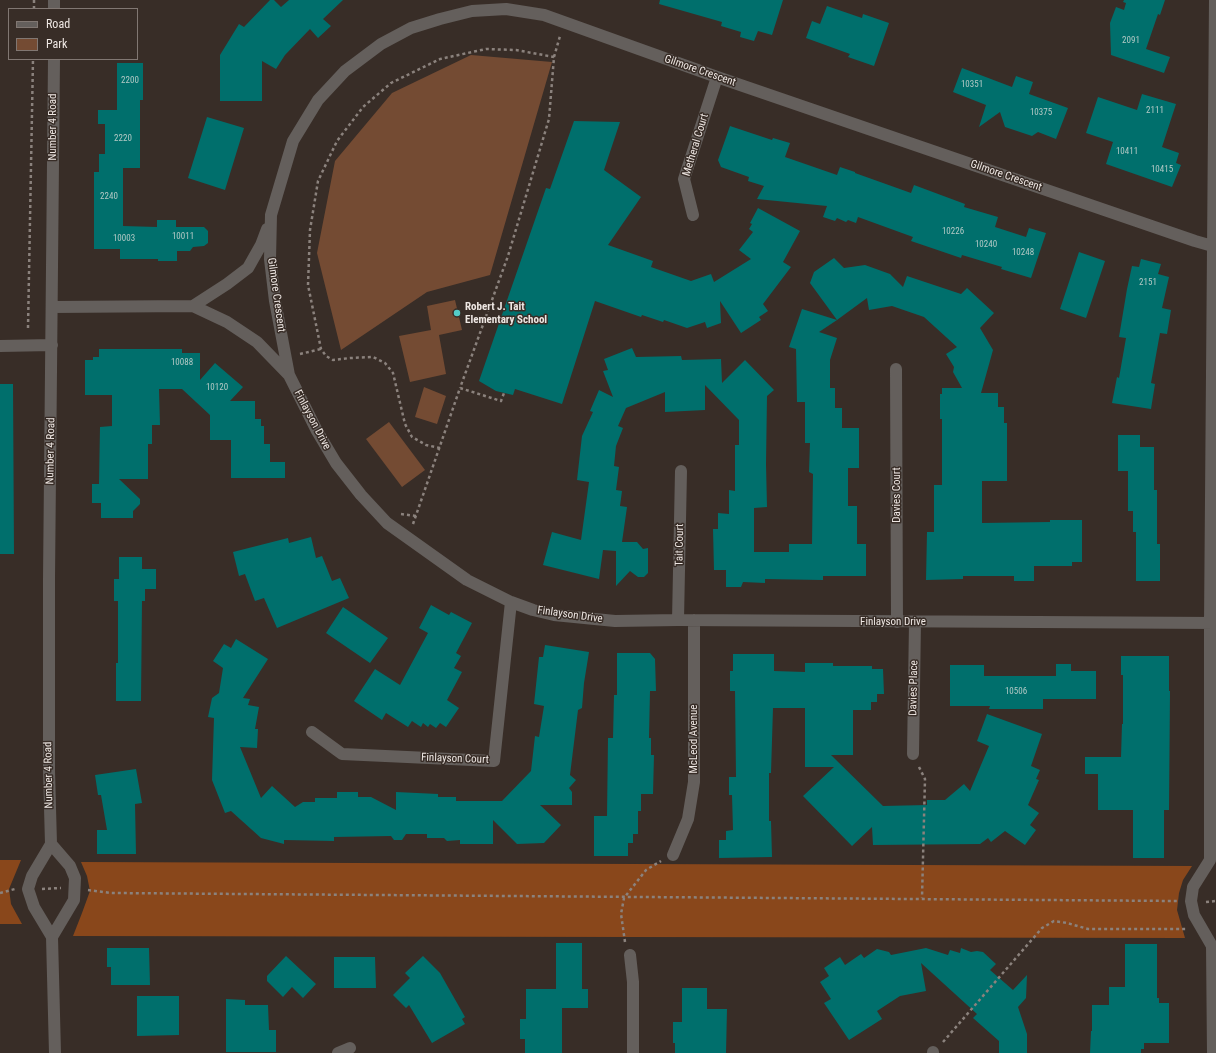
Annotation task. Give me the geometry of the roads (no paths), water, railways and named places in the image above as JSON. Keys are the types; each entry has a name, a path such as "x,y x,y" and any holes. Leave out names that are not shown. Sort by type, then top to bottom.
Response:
{"street":[{"path":"1213,1053 1214,942 1194,915 1191,901 1193,887 1213,864 1215,0"},
{"name":"Gilmore Crescent","path":"193,306 227,284 248,268 261,245 293,141 318,100 345,71 381,44 411,28 472,6 506,9 544,15 717,77 1214,247"},
{"name":"Number 4 Road","path":"51,844 49,771 49,602 54,60"},
{"name":"Metheral Court","path":"693,215 684,179 717,77"},
{"name":"Gilmore Crescent","path":"271,215 270,259 275,301 289,375"},
{"name":"Finlayson Drive","path":"52,308 193,306 227,322 257,342 289,375 317,431 336,463 361,495 387,523 467,580 511,602 533,610 554,615 615,621 694,620 1213,623"},
{"path":"0,346 52,345"},
{"name":"Davies Court","path":"896,369 897,622"},
{"name":"Tait Court","path":"678,620 681,471"},
{"name":"Finlayson Court","path":"312,732 342,754 494,761 511,602"},
{"name":"McLeod Avenue","path":"673,855 688,819 694,782 694,620"},
{"name":"Davies Place","path":"913,754 915,622"},
{"path":"52,937 74,900 75,878 70,866 51,844 32,876 28,889 34,907 52,937 55,1053"},
{"path":"630,955 633,982 633,1053"},
{"path":"338,1053 350,1048"}],"place":[{"name":"Robert J. Tait Elementary School","path":"457,313"}]}
